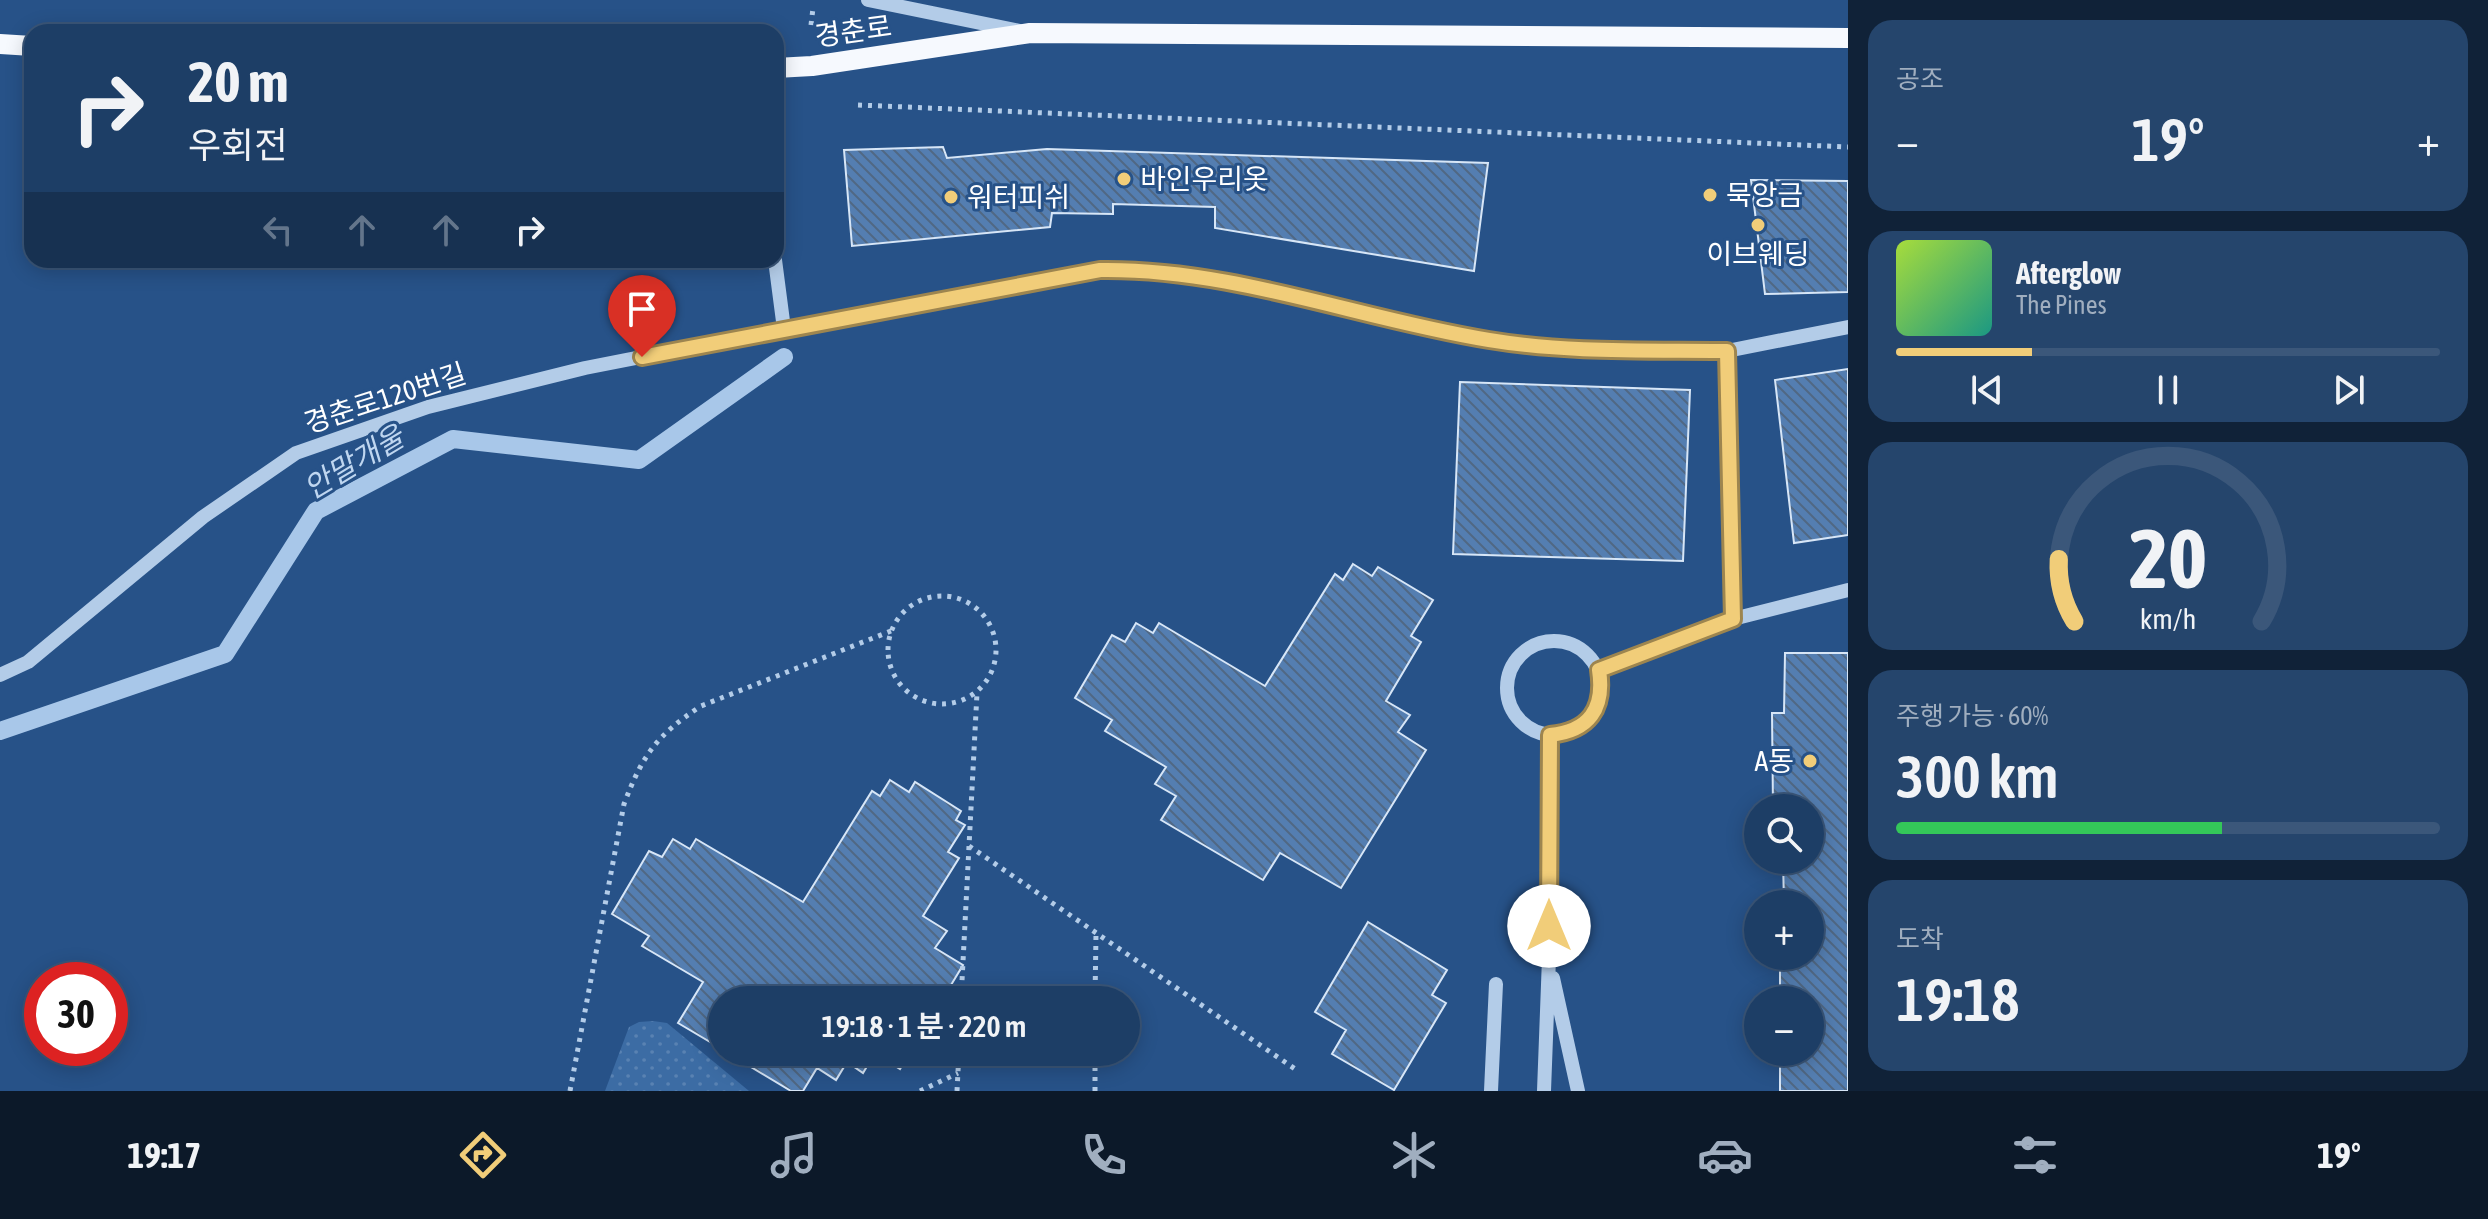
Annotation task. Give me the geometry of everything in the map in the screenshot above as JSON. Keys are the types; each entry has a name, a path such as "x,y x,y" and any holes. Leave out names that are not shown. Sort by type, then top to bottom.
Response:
{"main road":[{"name":"경춘로","path":"784,68 1030,33 1848,38"},
{"path":"0,44 24,46"}],"street":[{"path":"868,0 1030,33"},
{"path":"776,268 784,329"},
{"name":"경춘로120번길","path":"0,675 28,662 203,517 296,453 428,407 585,368 784,329 1100,270 1140,269 1193,275 1490,340 1591,350 1727,351 1848,327"},
{"path":"1727,351 1733,619"},
{"path":"1599,670 1733,619 1848,590"},
{"path":"1546,641 1577,647 1590,657 1599,670 1600,694 1591,717 1580,727 1565,734 1535,732 1522,723 1513,711 1506,683 1511,667 1531,646 1546,641"},
{"path":"1544,1091 1549,958 1550,735"},
{"path":"1549,958 1578,1091"},
{"path":"1491,1091 1496,984"}],"path":[{"path":"843,104 1848,147"},
{"path":"930,596 948,596 966,601 981,611 992,626 996,643 995,661 989,678 977,692 962,701 927,703 897,682 889,666 887,648 891,631 900,616 914,603 930,596"},
{"path":"570,1091 624,804 637,769 654,744 701,706 891,631"},
{"path":"962,986 977,692"},
{"path":"969,846 1298,1071"},
{"path":"1095,986 1096,932"},
{"path":"957,1091 958,1066"},
{"path":"1095,1066 1095,1091"},
{"path":"920,1091 958,1073"}],"shaded area":[{"path":"639,1022 667,1023 708,1057 708,1066 719,1066 749,1091 605,1091 629,1027"}],"building":[{"path":"943,147 947,158 1047,149 1488,163 1474,271 1215,228 1215,207 1113,204 1113,214 1052,213 1050,227 852,246 844,150"},
{"path":"1751,180 1848,181 1848,292 1765,294"},
{"path":"1848,369 1848,535 1794,543 1775,380"},
{"path":"1460,382 1690,390 1683,561 1453,554"},
{"path":"1353,564 1372,576 1378,567 1433,600 1411,636 1421,642 1386,701 1410,715 1398,732 1426,750 1341,888 1280,853 1263,880 1161,820 1176,796 1155,784 1166,767 1105,731 1112,720 1075,698 1112,635 1125,642 1136,623 1153,633 1159,623 1265,686 1335,574 1343,580"},
{"name":"A동","path":"1785,653 1848,653 1848,1091 1780,1091 1780,1066 1824,1066 1824,986 1780,986 1780,970 1824,970 1824,890 1784,890 1783,874 1824,874 1824,794 1773,794 1772,713 1784,713"},
{"path":"890,780 909,792 915,782 961,811 956,820 965,825 948,852 959,858 923,916 947,931 935,948 963,965 950,986 708,986 708,1041 678,1023 703,982 642,946 649,936 612,914 649,851 662,857 673,839 690,849 696,839 803,902 872,791 880,796"},
{"path":"1368,922 1447,970 1432,995 1446,1003 1394,1090 1332,1054 1346,1030 1315,1012"},
{"path":"749,1066 845,1066 836,1080 817,1068 803,1091 791,1091"},
{"path":"853,1066 867,1066 863,1073"}],"waterway":[{"name":"안말개울","path":"0,731 225,654 316,511 453,439 639,460 784,357"}],"place":[{"name":"바인우리옷","path":"1124,179"},
{"name":"묵앙금","path":"1710,195"},
{"name":"워터피쉬","path":"951,197"},
{"name":"이브웨딩","path":"1758,225"},
{"name":"A동","path":"1810,761"}],"route":[{"path":"642,357 1100,270 1140,269 1193,275 1490,340 1591,350 1727,351 1733,619 1599,670 1599,702 1591,717 1565,734 1550,735 1549,926"}]}
